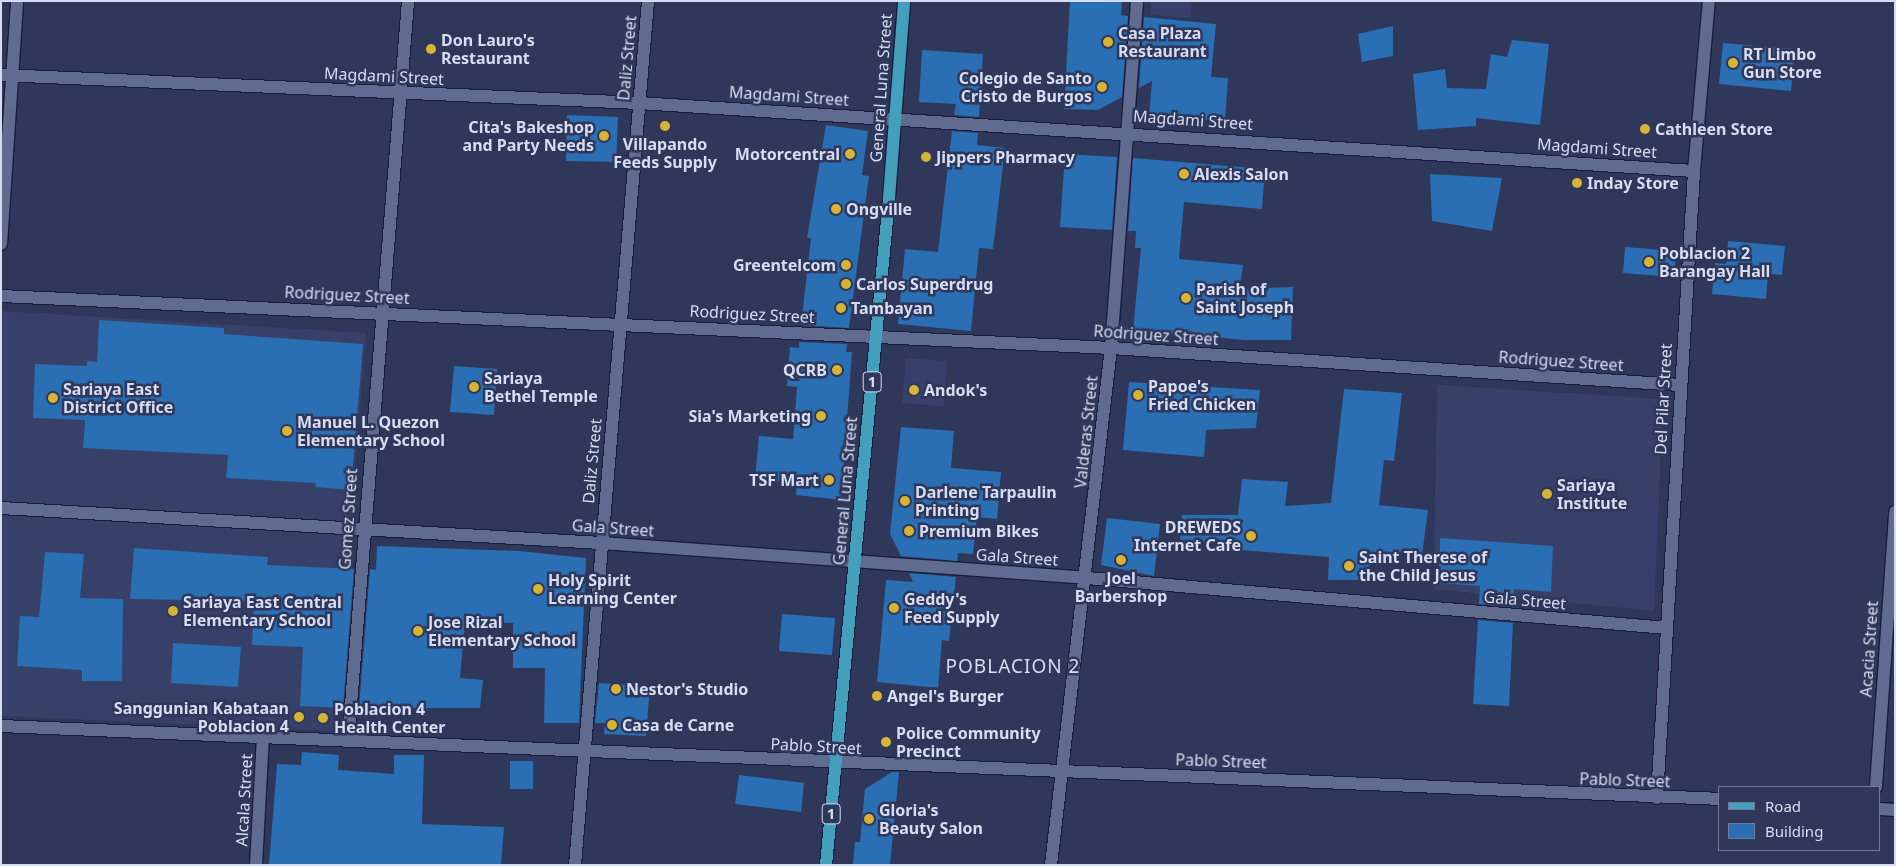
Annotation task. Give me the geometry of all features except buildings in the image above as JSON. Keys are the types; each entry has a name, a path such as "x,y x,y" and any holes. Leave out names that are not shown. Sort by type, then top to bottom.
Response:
{"main road":[{"name":"General Luna Street","path":"826,865 876,337 904,1"}],"street":[{"path":"1,244 7,76 16,1"},
{"name":"Gomez Street","path":"348,741 380,313 408,1"},
{"name":"Daliz Street","path":"575,865 600,543 648,1"},
{"name":"Valderas Street","path":"1051,865 1060,772 1087,578 1111,348 1137,1"},
{"name":"Del Pilar Street","path":"1657,798 1680,385 1694,171 1709,1"},
{"name":"Magdami Street","path":"7,76 639,103 1128,132 1694,171"},
{"name":"Rodriguez Street","path":"1,296 1111,348 1680,385"},
{"name":"Gala Street","path":"1,508 600,543 855,563 1087,578 1666,628"},
{"name":"Acacia Street","path":"1876,786 1895,512"},
{"name":"Pablo Street","path":"1,726 1657,798 1718,799"},
{"name":"Alcala Street","path":"256,865 263,737"},
{"path":"1881,809 1895,810"}],"shaded area":[{"path":"1151,1 1191,1 1190,18 1150,15"},
{"name":"Sariaya East Central Elementary School","path":"1,311 366,333 334,731 1,716"},
{"path":"906,358 947,361 944,406 902,403"},
{"name":"Sariaya Institute","path":"1437,385 1663,399 1654,611 1434,589"}],"place":[{"name":"Casa Plaza Restaurant","path":"1108,42"},
{"name":"Don Lauro's Restaurant","path":"431,49"},
{"name":"RT Limbo Gun Store","path":"1733,63"},
{"name":"Colegio de Santo Cristo de Burgos","path":"1102,87"},
{"name":"Villapando Feeds Supply","path":"665,126"},
{"name":"Cathleen Store","path":"1645,129"},
{"name":"Cita's Bakeshop and Party Needs","path":"604,136"},
{"name":"Motorcentral","path":"850,154"},
{"name":"Jippers Pharmacy","path":"926,157"},
{"name":"Alexis Salon","path":"1184,174"},
{"name":"Inday Store","path":"1577,183"},
{"name":"Ongville","path":"836,209"},
{"name":"Poblacion 2 Barangay Hall","path":"1649,262"},
{"name":"Greentelcom","path":"846,265"},
{"name":"Carlos Superdrug","path":"846,284"},
{"name":"Parish of Saint Joseph","path":"1186,298"},
{"name":"Tambayan","path":"841,308"},
{"name":"QCRB","path":"837,370"},
{"name":"Sariaya Bethel Temple","path":"474,387"},
{"name":"Andok's","path":"914,390"},
{"name":"Papoe's Fried Chicken","path":"1138,395"},
{"name":"Sariaya East District Office","path":"53,398"},
{"name":"Sia's Marketing","path":"821,416"},
{"name":"Manuel L. Quezon Elementary School","path":"287,431"},
{"name":"TSF Mart","path":"829,480"},
{"name":"Sariaya Institute","path":"1547,494"},
{"name":"Darlene Tarpaulin Printing","path":"905,501"},
{"name":"Premium Bikes","path":"909,531"},
{"name":"DREWEDS Internet Cafe","path":"1251,536"},
{"name":"Joel Barbershop","path":"1121,560"},
{"name":"Saint Therese of the Child Jesus","path":"1349,566"},
{"name":"Holy Spirit Learning Center","path":"538,589"},
{"name":"Geddy's Feed Supply","path":"894,608"},
{"name":"Sariaya East Central Elementary School","path":"173,611"},
{"name":"Jose Rizal Elementary School","path":"418,631"},
{"name":"Nestor's Studio","path":"616,689"},
{"name":"Angel's Burger","path":"877,696"},
{"name":"Sanggunian Kabataan Poblacion 4","path":"299,717"},
{"name":"Poblacion 4 Health Center","path":"323,718"},
{"name":"Casa de Carne","path":"612,725"},
{"name":"Police Community Precinct","path":"886,742"},
{"name":"Gloria's Beauty Salon","path":"869,819"}],"district":[{"name":"POBLACION 2","path":"1013,667"}]}
